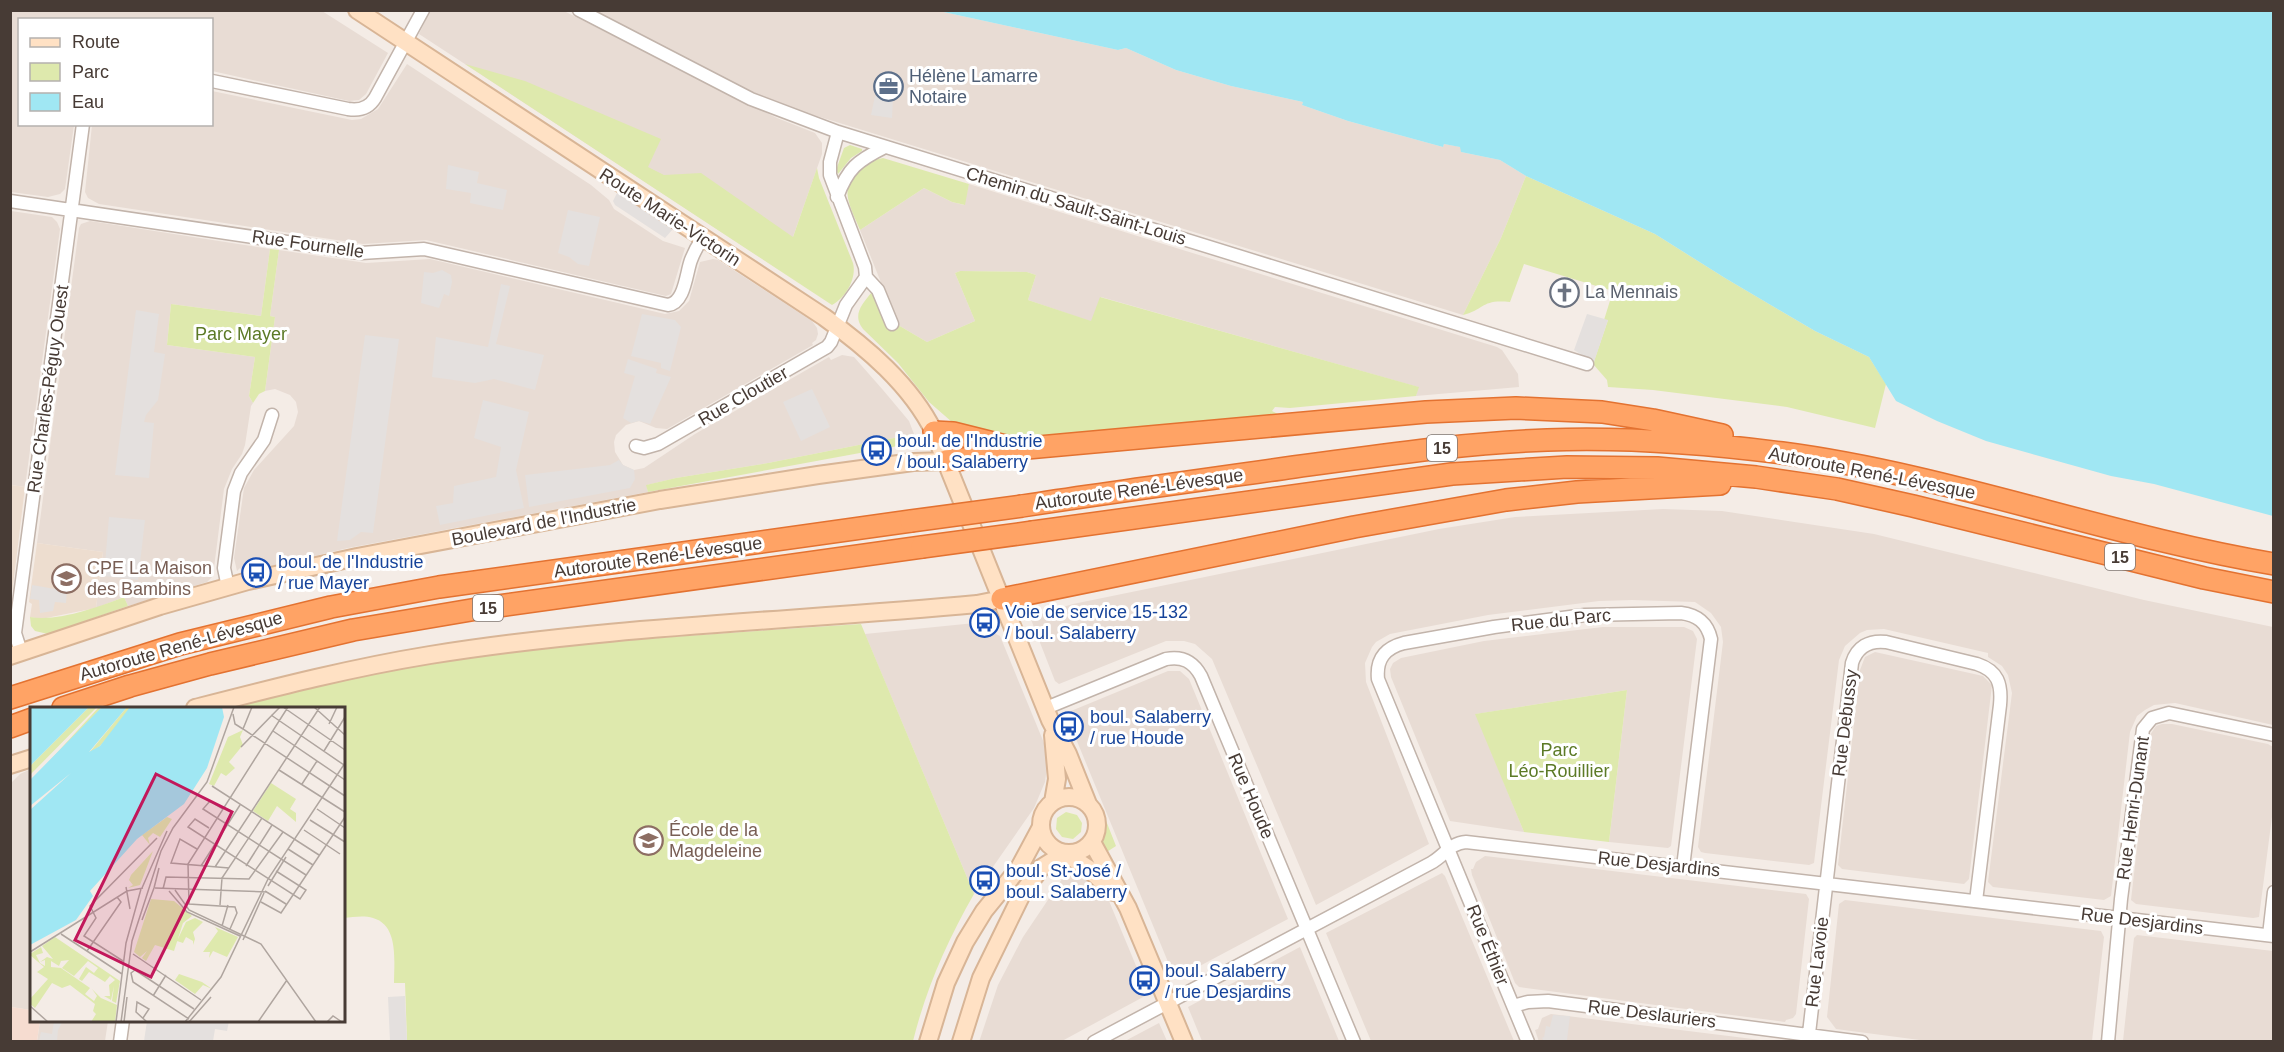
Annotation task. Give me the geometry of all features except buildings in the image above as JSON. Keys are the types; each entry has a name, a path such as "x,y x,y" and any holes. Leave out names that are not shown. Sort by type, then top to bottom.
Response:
{"highway":[{"path":"946,461 982,457 1016,449 1426,412 1533,408 1584,410 1653,420 1863,467"},
{"path":"934,432 953,433 1016,449"},
{"name":"Autoroute René-Lévesque","path":"10,698 180,644 331,607 439,587 1402,452 1478,444 1615,440 1692,443 1786,453 1863,467 2166,541 2274,564"},
{"name":"Autoroute René-Lévesque","path":"66,707 201,666 353,630 505,605 1420,477 1519,468 1589,466 1658,468 1781,480 1837,489 2204,578 2274,592"},
{"path":"1002,598 1365,525 1506,500 1577,492 1781,480"},
{"path":"10,727 30,720"}],"street":[{"name":"Route Marie-Victorin","path":"357,10 837,327 892,375 921,410 934,432 1048,714"},
{"path":"213,81 357,110 372,102 423,10"},
{"name":"Chemin du Sault-Saint-Louis","path":"579,10 751,99 838,132 1587,364"},
{"name":"Rue Charles-Péguy Ouest","path":"16,654 15,633 83,126"},
{"path":"838,132 829,169 837,197 865,267 866,277 878,290 892,324"},
{"path":"837,197 845,177 854,165 885,147"},
{"name":"Rue Fournelle","path":"10,201 362,253 424,249 668,305 673,304 679,298 691,260 702,238"},
{"name":"Rue Cloutier","path":"636,446 644,448 658,444 820,351 831,342 846,305 866,277"},
{"path":"228,587 224,568 234,491 241,473 264,440 272,415"},
{"name":"Boulevard de l'Industrie","path":"16,654 128,616 228,587 357,557 660,500 913,462 946,461"},
{"path":"199,707 319,677 468,650 647,630 977,604 1002,598"},
{"name":"Rue du Parc","path":"1448,850 1378,679 1378,665 1383,654 1395,645 1494,627 1599,614 1681,613 1701,620 1709,631 1711,639 1683,867"},
{"name":"Rue Debussy","path":"1826,883 1852,663 1861,648 1871,643 1881,642 1984,666 1999,680 2001,696 1976,901"},
{"name":"Rue Houde","path":"1048,714 1166,659 1179,658 1194,664 1354,1041"},
{"name":"Rue Henri-Dunant","path":"2120,918 2140,736 2146,723 2160,714 2169,713 2274,735"},
{"path":"928,1041 946,983 964,942 984,911 1019,868 1041,827 1043,815 1053,802 1057,771 1048,714"},
{"path":"962,1041 981,978 1023,892 1041,868 1065,853 1080,851 1092,842 1096,834 1097,822 1093,810 1088,804 1068,754 1048,714"},
{"path":"10,765 30,759"},
{"path":"1053,802 1073,797 1088,804"},
{"path":"1041,827 1047,843 1099,877 1128,908"},
{"path":"1092,842 1128,908 1184,1041"},
{"name":"Rue Desjardins","path":"1094,1041 1438,859 1455,844 1466,842 2271,936"},
{"name":"Rue Éthier","path":"1448,850 1528,1041"},
{"name":"Rue Lavoie","path":"1809,1038 1826,883"},
{"path":"2271,936 2274,892"},
{"path":"2108,1041 2120,918"},
{"name":"Rue Deslauriers","path":"1513,1006 1528,1002 1548,1001 1809,1038 1862,1041"},
{"path":"120,1041 123,1022"}],"shaded area":[{"path":"11,10 322,11 388,53 366,94 359,100 349,101 213,71 213,18 18,18 18,126 74,126 65,189 60,194 48,197 11,192"},
{"path":"430,11 564,11 777,118 815,133 822,143 822,154 781,271 419,34"},
{"path":"592,11 939,11 1118,50 1126,48 1176,70 1231,86 1303,102 1302,105 1348,121 1443,147 1444,144 1461,147 1461,152 1500,160 1526,176 1501,238 1463,315 765,100"},
{"path":"407,64 591,185 609,200 614,209 663,241 685,248 671,294 666,296 426,240 363,244 99,204 88,198 85,192 92,126 213,126 213,91 352,120 361,119 378,109"},
{"path":"875,96 893,98 892,118 871,115"},
{"path":"448,165 479,172 477,183 507,190 503,210 470,203 471,193 446,189"},
{"path":"969,184 1497,347 1502,350 1518,374 1519,387 1416,396 1418,387 1101,297 1092,322 1028,300 1036,275 1027,272 960,271 955,273 975,321 927,342 898,325 860,230 924,188 952,202 964,205"},
{"path":"617,193 673,229 665,238 615,205 613,201"},
{"path":"568,210 600,217 589,266 578,264 558,253"},
{"path":"11,211 52,217 60,229 25,487 11,485"},
{"path":"90,221 270,249 261,316 171,304 167,345 255,357 249,396 253,403 245,445 224,489 213,576 207,582 128,606 124,597 96,608 103,552 37,543 79,228 81,224"},
{"path":"279,250 366,263 430,259 665,314 679,311 689,301 700,262 718,260 812,321 817,328 816,340 812,343 813,345 667,429 656,428 639,421 626,425 616,435 614,442 615,452 623,465 634,470 644,468 695,434 829,357 831,360 842,355 854,357 909,421 914,434 768,463 676,478 647,485 648,492 348,548 251,571 243,571 240,568 237,571 234,558 244,488 254,470 294,426 298,412 296,402 290,395 275,389 265,391 275,317 270,316"},
{"path":"442,270 451,275 449,296 444,294 439,308 421,303 424,272 433,273"},
{"path":"501,284 510,286 496,344 544,355 535,390 494,379 475,383 432,377 436,337 488,347"},
{"path":"136,310 159,314 154,352 165,354 158,400 146,415 144,422 154,423 149,478 115,475"},
{"path":"642,314 675,320 681,327 670,371 661,368 661,363 631,356"},
{"path":"1587,314 1608,320 1594,362 1574,350"},
{"path":"365,335 399,339 373,533 361,532 350,540 337,541"},
{"path":"628,359 657,369 656,373 671,377 650,424 639,421 631,423 623,418 635,376 624,373"},
{"path":"812,389 830,427 801,441 783,402"},
{"path":"483,400 529,412 516,470 524,508 440,525 436,506 453,503 454,486 496,477 501,447 474,438"},
{"path":"619,460 623,465 634,470 635,479 630,488 529,507 525,475 610,465"},
{"path":"11,485 25,487 11,602"},
{"path":"1663,509 1722,511 1874,534 2144,600 2273,627 2273,725 2175,703 2154,705 2145,710 2137,716 2130,732 2111,896 2104,900 1993,887 1988,882 2012,693 2008,675 2002,666 1988,657 1988,653 1884,629 1867,630 1845,646 1839,660 1814,863 1809,865 1705,853 1701,852 1698,847 1723,642 1721,627 1711,613 1695,602 1632,600 1599,601 1488,615 1390,634 1372,647 1365,663 1366,682 1429,844 1316,905 1212,659 1195,644 1184,641 1166,641 1059,684 1055,681 1030,617 1073,604 1439,529 1515,517"},
{"path":"109,517 145,520 138,580 104,576"},
{"name":"CPE La Maison des Bambins","path":"37,543 103,552 96,608 41,619 30,617 32,604 29,602"},
{"path":"32,585 67,591 66,603 55,602 53,611 40,613 39,600 30,599"},
{"path":"975,623 980,631 1000,636 1044,743 1047,767 1045,782 1034,808 974,894 865,634"},
{"path":"1603,627 1684,627 1693,631 1697,639 1671,846 1668,848 1609,842 1627,690 1476,714 1524,832 1450,821 1391,677 1390,669 1393,663 1401,658 1484,641"},
{"path":"1875,652 1983,676 1992,685 1969,879 1964,884 1842,869 1838,865 1860,670 1865,657"},
{"path":"1168,671 1180,671 1189,679 1288,919 1179,977 1173,974 1067,717 1071,711"},
{"path":"2172,724 2268,744 2273,747 2273,809 2259,917 2136,904 2131,900 2150,735 2156,726"},
{"path":"30,769 30,1010 11,1007 11,783 20,774"},
{"path":"1485,856 1806,894 1809,899 1796,1014 1785,1022 1519,987 1515,983 1472,875 1471,869"},
{"path":"1442,873 1514,1041 1371,1041 1326,933"},
{"path":"1083,875 1101,890 1109,901 1147,992 1145,996 1062,1041 979,1042 998,985 1023,937 1062,879"},
{"path":"1845,900 2101,931 2104,937 2092,1041 1935,1042 1836,1029 1827,1017 1839,904"},
{"path":"2137,935 2273,951 2273,1041 2123,1041 2134,938"},
{"path":"1300,947 1339,1041 1202,1041 1188,1007"},
{"path":"405,996 407,1041 390,1041 388,997"},
{"path":"11,1007 30,1010 30,1022 40,1022 37,1041 11,1041"},
{"path":"1551,1014 1769,1041 1539,1042 1535,1030 1538,1029 1542,1018"},
{"path":"1553,1015 1570,1016 1567,1040 1544,1041 1542,1038 1546,1026 1550,1027"},
{"path":"40,1022 108,1022 105,1041 37,1042"},
{"path":"54,1022 62,1022 58,1030 57,1041 39,1041 41,1032 52,1034"},
{"path":"147,1022 229,1022 227,1031 215,1029 213,1041 144,1041"},
{"path":"1159,1023 1167,1041 1125,1041"}],"green space":[{"path":"465,64 525,81 661,139 648,167 664,175 701,173 793,237 817,168 853,263 852,281 846,293 832,305"},
{"path":"850,145 862,151 851,158 838,174 836,170 844,148"},
{"path":"883,158 969,184 965,205 952,202 924,188 860,230 848,198 849,183 852,176 863,166"},
{"path":"1526,176 1655,234 1815,331 1869,357 1886,384 1875,428 1787,407 1653,390 1608,387 1607,380 1593,364 1608,320 1604,320 1613,291 1524,264 1510,302 1488,303 1463,315 1501,238"},
{"name":"Parc Mayer","path":"270,249 279,250 270,316 275,317 265,391 259,394 253,403 249,396 255,357 167,345 171,304 261,316"},
{"path":"960,271 1027,272 1036,275 1028,300 1091,321 1100,297 1419,387 1416,396 1290,408 1275,407 1272,411 1282,416 1017,440 963,427 952,422 929,402 898,363 863,329 858,319 862,305 872,292 889,330 898,325 927,342 975,321 955,273"},
{"path":"914,434 911,440 898,446 648,492 646,485 676,478 768,463"},
{"path":"124,597 128,606 48,634 35,631 31,626 30,617 65,616"},
{"name":"École de la Magdeleine","path":"861,624 974,894 938,966 913,1041 407,1041 405,983 394,983 393,945 387,928 370,917 345,918 345,707 221,707 377,671 437,661 679,636"},
{"name":"Parc Léo-Rouillier","path":"1627,690 1609,842 1524,832 1475,714"},
{"path":"1066,812 1077,815 1082,823 1081,832 1073,839 1062,837 1056,829 1057,818"},
{"path":"1103,813 1116,846 1102,855 1104,824"}],"water":[{"path":"939,11 2273,11 2273,516 2154,484 2111,476 1986,441 1937,421 1896,401 1869,357 1815,331 1655,234 1526,176 1500,160 1461,152 1460,147 1444,144 1443,147 1348,121 1302,105 1303,102 1231,86 1176,70 1126,48 1118,50"}],"place":[{"name":"Hélène Lamarre Notaire","path":"888,86"},
{"name":"La Mennais","path":"1564,292"},
{"name":"boul. de l'Industrie / boul. Salaberry","path":"876,451"},
{"name":"boul. de l'Industrie / rue Mayer","path":"257,572"},
{"name":"CPE La Maison des Bambins","path":"66,578"},
{"name":"Voie de service 15-132 / boul. Salaberry","path":"984,622"},
{"name":"boul. Salaberry / rue Houde","path":"1069,727"},
{"name":"École de la Magdeleine","path":"648,840"},
{"name":"boul. St-José / boul. Salaberry","path":"985,881"},
{"name":"boul. Salaberry / rue Desjardins","path":"1144,981"}]}
